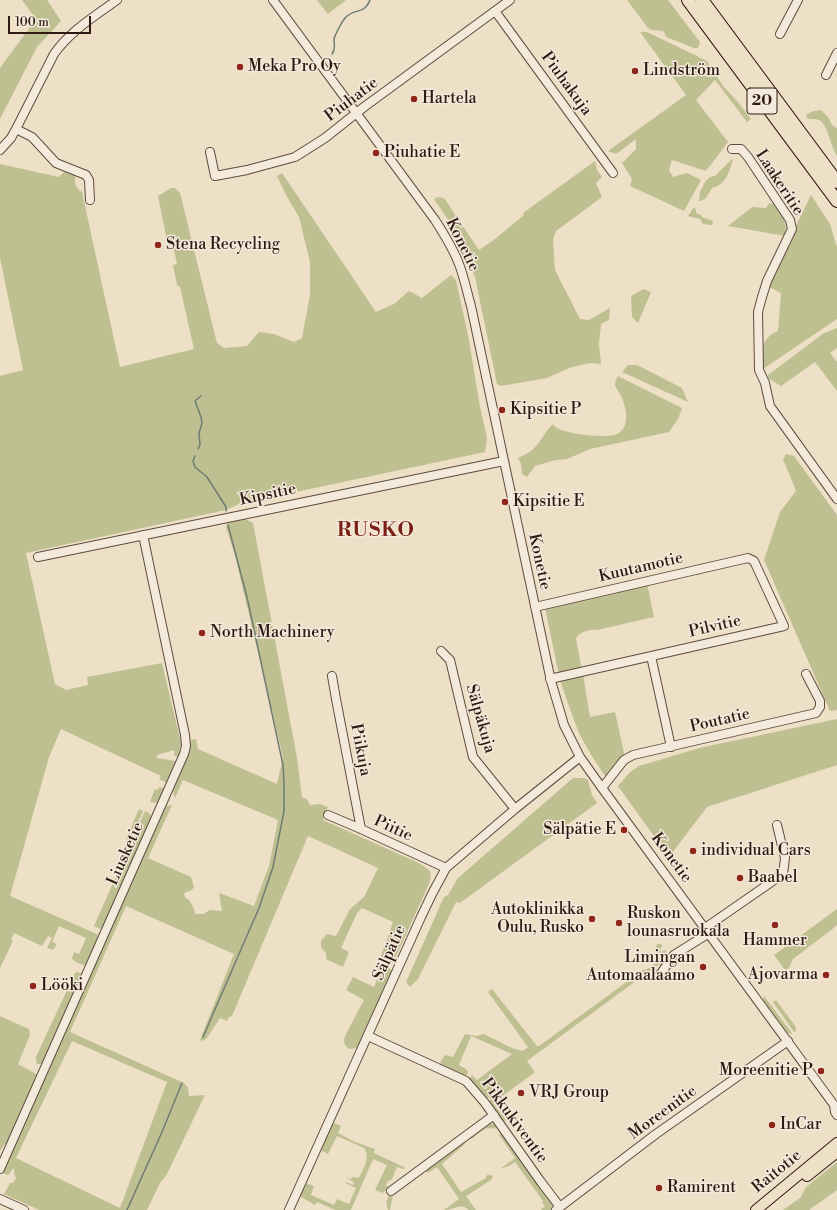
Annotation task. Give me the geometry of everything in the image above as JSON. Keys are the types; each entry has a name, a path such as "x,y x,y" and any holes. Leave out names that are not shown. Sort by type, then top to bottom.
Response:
{"highway":[{"name":"20","path":"688,0 837,201"},
{"name":"20","path":"702,0 837,182"}],"main road":[{"name":"Raitotie","path":"756,1210 837,1143"},
{"name":"Raitotie","path":"765,1210 837,1152"}],"street":[{"path":"0,150 16,129 60,45 81,26 117,0"},
{"name":"Konetie","path":"273,0 435,220 449,242 459,263 471,306 550,679 564,725 580,757 836,1106 835,1112 837,1115"},
{"name":"Piuhatie","path":"210,152 215,176 247,170 295,157 325,138 510,0"},
{"path":"780,34 798,0"},
{"name":"Piuhakuja","path":"495,11 613,173"},
{"path":"826,75 837,53"},
{"path":"16,129 32,137 56,163 86,175 89,180 90,200"},
{"name":"Laakeritie","path":"732,149 741,149 748,158 790,220 792,228 767,281 758,312 759,370 765,383 770,406 837,499"},
{"name":"Kipsitie","path":"38,557 504,461"},
{"name":"Liusketie","path":"0,1169 184,754 186,746 185,735 143,536"},
{"name":"Kuutamotie","path":"534,606 745,558 753,560 784,626"},
{"name":"Pilvitie","path":"550,679 784,626"},
{"name":"Sälpäkuja","path":"441,651 450,660 472,758 515,809"},
{"path":"651,656 671,746"},
{"name":"Poutatie","path":"602,788 626,758 633,755 816,713 820,707 820,701 806,674"},
{"name":"Piikuja","path":"332,676 361,830"},
{"name":"Sälpätie","path":"289,1210 424,911 446,868 515,809 580,757"},
{"name":"Piitie","path":"328,816 446,868"},
{"path":"659,976 674,955 783,874 785,858 777,825"},
{"name":"Pikkukiventie","path":"368,1036 466,1081 494,1114 558,1209"},
{"name":"Moreenitie","path":"558,1209 656,1134 788,1041"},
{"path":"391,1191 494,1114"},
{"path":"0,1200 24,1210"}],"green space":[{"path":"22,0 47,0 61,21 37,47 0,119 0,68 36,19"},
{"path":"317,0 346,0 328,14"},
{"path":"627,0 668,0 700,42 698,48 694,48 666,37 663,31 648,28"},
{"path":"640,32 647,32 707,61 723,86 751,119 747,122 715,80 696,100 728,142 706,171 672,160 669,170 673,177 687,173 701,180 684,211 630,186 632,179 622,163 636,149 636,139 616,154 608,151 686,95"},
{"path":"821,110 828,117 832,125 837,128 837,156 822,122 817,119 806,118 807,114"},
{"path":"732,159 730,169 724,181 712,188 706,198 699,201 700,192 705,182 710,177 715,176"},
{"path":"595,161 597,170 602,177 596,183 602,197 556,231 553,240 555,270 580,319 589,320 610,308 609,320 601,324 599,344 601,364 590,363 569,368 547,378 501,386 497,384 475,277 453,227 434,199 438,197 444,198 479,250 524,215 523,213"},
{"path":"0,164 59,177 64,172 75,173 76,186 82,192 120,367 194,349 180,287 177,285 173,265 177,264 172,241 167,241 158,196 171,188 175,188 180,193 217,343 224,348 247,346 259,332 274,334 294,342 302,338 310,295 310,262 299,217 277,176 282,173 376,312 394,304 409,291 422,298 451,275 456,280 469,340 480,407 487,438 485,452 239,504 226,510 26,553 55,684 66,690 88,685 87,677 162,663 181,743 178,757 174,755 174,750 157,755 157,758 175,761 178,763 167,783 159,779 161,776 61,729 49,757 10,896 97,934 99,939 86,965 74,961 72,958 74,952 79,954 86,938 59,926 52,942 57,944 53,950 47,948 52,938 48,936 42,946 14,933 11,940 13,941 0,968 0,376 23,370 0,258"},
{"path":"811,195 830,224 837,247 837,319 763,369 763,346 772,334 778,331 781,293 767,286"},
{"path":"769,203 774,204 784,219 786,226 785,236 728,226 752,207 766,208"},
{"path":"694,207 696,213 713,221 712,225 703,224 700,219 688,216"},
{"path":"644,289 651,292 638,323 632,317 631,296"},
{"path":"837,328 837,348 830,353 837,362 837,391 815,362 781,386 768,378 768,375 824,333"},
{"path":"628,365 637,365 682,388 688,402 622,372"},
{"path":"618,376 682,408 678,419 669,432 590,449 567,459 556,460 535,466 527,477 522,474 521,464 518,458 528,453 535,447 553,424 556,427 571,433 609,436 621,432 625,425 626,414 625,406 615,385"},
{"path":"786,454 794,456 837,515 837,710 830,711 764,560 780,512 796,491 783,459"},
{"path":"243,518 253,523 297,758 302,797 307,799 310,805 320,804 328,807 323,820 419,863 430,871 431,876 429,884 393,963 381,956 393,922 362,908 357,913 341,948 349,952 343,967 326,959 326,953 321,947 321,941 327,934 336,936 350,909 364,897 378,868 308,836 232,1016 229,1017 227,1021 220,1018 207,1038 203,1041 200,1040 234,954 126,906 70,1032 184,1083 188,1088 189,1096 205,1095 166,1176 160,1183 147,1210 39,1210 4,1194 10,1183 13,1183 16,1178 14,1168 8,1175 2,1173 166,806 172,805 148,858 191,877 194,887 192,890 184,894 192,904 195,914 203,914 210,910 222,911 219,893 254,906 269,866 278,820 183,780 175,798 173,791 189,753 191,740 196,739 198,749 277,784 283,757 235,556 226,527 229,521","holes":["72,1041 167,1082 120,1208 16,1158"]},
{"path":"647,583 654,617 597,630 591,630 579,634 576,639 581,665 583,668 559,675 545,608"},
{"path":"583,674 590,717 615,712 625,757 607,779 579,733 560,680"},
{"path":"837,719 837,765 707,807 669,857 618,786 630,772 639,766 699,748"},
{"path":"573,778 584,778 588,780 592,795 597,803 460,903 456,902 418,979 410,987 406,982 444,897 448,895 458,878"},
{"path":"159,787 165,789 161,800 156,803 150,802 155,789 158,790"},
{"path":"140,809 143,811 129,842 126,840"},
{"path":"145,811 150,814 152,820 103,928 100,929 94,926"},
{"path":"837,909 837,925 793,959 789,968 785,970 774,955"},
{"path":"658,944 661,944 662,946 660,949 661,952 665,950 671,958 661,966 659,964 527,1061 535,1072 493,1103 506,1120 504,1122 501,1121 489,1104 491,1100 489,1097 485,1098 470,1079 472,1075 477,1080 512,1054 471,1036 459,1065 466,1069 468,1072 467,1075 464,1076 440,1065 445,1055 453,1057 465,1034 476,1036 484,1034 512,1048 523,1051 528,1047 488,992 492,989 537,1046 539,1046 643,970 660,960 655,947"},
{"path":"379,962 393,971 358,1048 349,1049 344,1043 345,1036 364,1000 346,990 353,977 374,987 377,979 374,977"},
{"path":"76,972 83,976 43,1064 37,1064 36,1057"},
{"path":"764,996 792,1033 791,1034 787,1033 763,1001"},
{"path":"776,1000 796,1027 796,1031 794,1032 773,1002"},
{"path":"0,1016 29,1029 30,1035 18,1064 38,1075 10,1141 4,1145 0,1151"},
{"path":"334,1123 341,1126 338,1133 355,1142 375,1149 374,1153 406,1168 403,1169 397,1167 392,1179 388,1181 386,1185 388,1187 387,1190 382,1193 375,1190 387,1165 373,1159 351,1210 335,1210 317,1202 315,1205 300,1195 306,1183 314,1186 311,1195 334,1205 337,1199 349,1204 356,1188 345,1183 346,1182 353,1185 354,1182 346,1178 359,1178 366,1163 367,1156 364,1148 337,1136 328,1154 322,1151 321,1147 332,1124"},
{"path":"488,1123 497,1126 494,1129 485,1129 471,1139 470,1137"},
{"path":"503,1134 551,1201 551,1210 541,1210 545,1206 542,1202 543,1201 515,1162 500,1169 515,1158 499,1135"},
{"path":"464,1141 465,1144 442,1164 461,1192 486,1178 489,1174 490,1176 493,1176 491,1180 466,1196 476,1210 469,1210 460,1206 444,1210 459,1199 437,1167 428,1173 425,1169"},
{"path":"837,1162 837,1190 809,1210 783,1210 800,1198 806,1187"},
{"path":"391,1193 393,1194 390,1210 388,1210 387,1201"}],"waterway":[{"path":"332,54 334,49 334,39 344,19 349,14 365,8 370,0"},
{"path":"198,449 200,445 199,433 202,423 195,401 201,396"},
{"path":"195,456 193,461 195,467 207,477 226,507 226,511"},
{"path":"203,1037 259,908 273,867 284,811 283,765 247,597 228,525"},
{"path":"127,1210 182,1083"}],"place":[{"name":"Meka Pro Oy","path":"240,67"},
{"name":"Lindström","path":"635,71"},
{"name":"Hartela","path":"414,99"},
{"name":"Piuhatie E","path":"376,153"},
{"name":"Stena Recycling","path":"158,245"},
{"name":"Kipsitie P","path":"502,410"},
{"name":"Kipsitie E","path":"505,502"},
{"name":"North Machinery","path":"202,633"},
{"name":"Sälpätie E","path":"624,830"},
{"name":"individual Cars","path":"693,851"},
{"name":"Baabel","path":"740,878"},
{"name":"Autoklinikka Oulu, Rusko","path":"592,919"},
{"name":"Ruskon lounasruokala","path":"619,923"},
{"name":"Hammer","path":"775,925"},
{"name":"Limingan Automaalaamo","path":"703,967"},
{"name":"Ajovarma","path":"826,975"},
{"name":"Lööki","path":"33,986"},
{"name":"Moreenitie P","path":"821,1071"},
{"name":"VRJ Group","path":"521,1093"},
{"name":"InCar","path":"772,1125"},
{"name":"Ramirent","path":"659,1188"}],"district":[{"name":"RUSKO","path":"376,531"}]}
